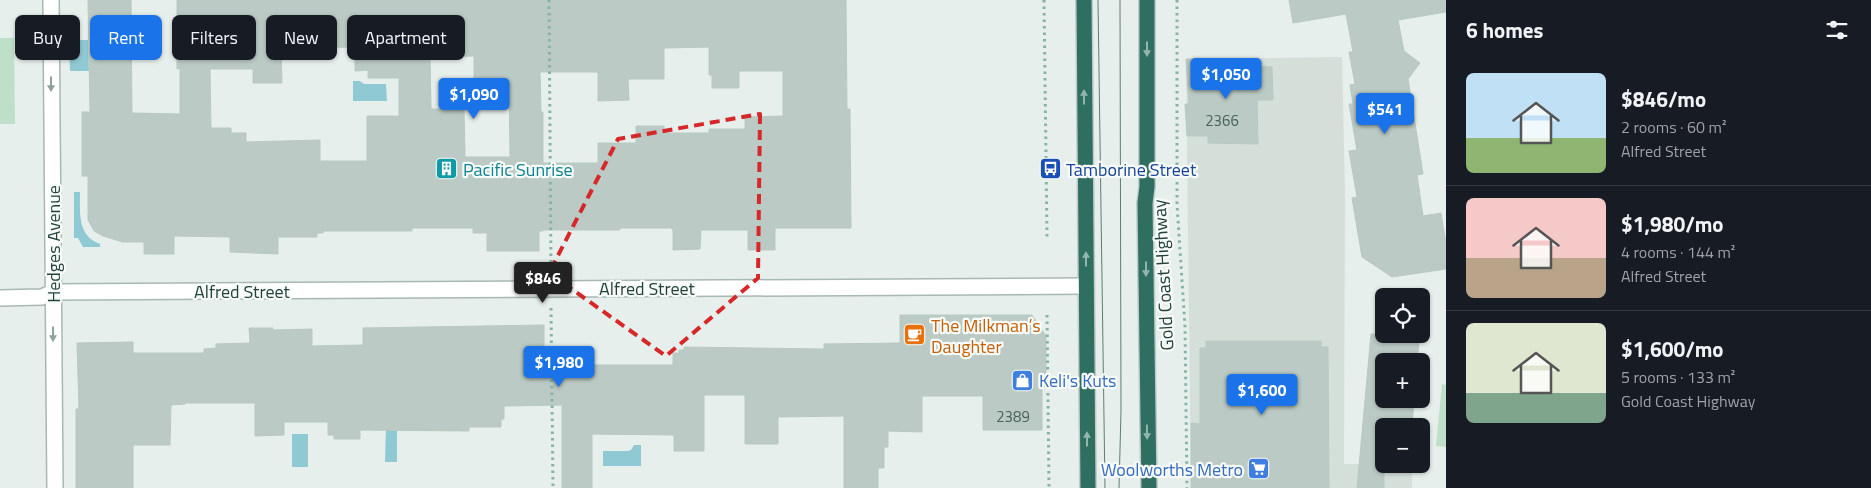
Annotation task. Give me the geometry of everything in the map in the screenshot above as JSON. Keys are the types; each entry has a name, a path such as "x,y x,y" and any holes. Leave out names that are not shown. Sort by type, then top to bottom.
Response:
{"highway":[{"path":"1084,0 1088,488"},
{"name":"Gold Coast Highway","path":"1147,0 1147,187 1145,203 1148,488"}],"street":[{"name":"Hedges Avenue","path":"51,0 54,488"},
{"name":"Alfred Street","path":"0,298 42,297 53,292 1086,286"}],"path":[{"path":"549,0 552,488"},
{"path":"1044,0 1046,238"},
{"name":"Gold Coast Highway","path":"1177,0 1177,204 1184,326 1187,488"},
{"path":"1048,315 1049,488"}],"highlighted area":[{"path":"760,114 758,278 666,356 549,273 618,139"}],"shaded area":[{"path":"1342,57 1345,192 1344,464 1375,464 1375,473 1412,473 1412,488 1191,488 1186,59"}],"green space":[{"path":"0,38 14,38 15,124 0,124"},
{"path":"1442,384 1446,385 1446,447 1436,446"}],"water":[{"path":"80,40 88,40 89,71 70,71 70,60 80,60"},
{"path":"353,81 360,81 364,84 386,84 387,101 353,101"},
{"path":"74,192 80,192 81,223 87,235 100,244 100,247 83,247 78,238 74,238"},
{"path":"386,427 397,427 397,462 385,462"},
{"path":"292,434 308,434 308,467 292,467"},
{"path":"634,445 641,445 641,466 603,466 603,451 628,451"}],"building":[{"path":"88,0 131,0 131,15 90,15 90,60 132,60 132,113 180,114 180,68 177,69 177,60 256,60 256,15 177,15 177,0 846,0 847,109 850,109 851,228 775,228 775,250 748,250 748,230 701,230 700,249 673,250 673,230 671,228 620,228 620,230 543,230 539,231 539,251 487,251 487,233 473,233 473,228 412,228 412,231 323,231 323,233 317,233 317,237 278,237 278,254 230,252 230,237 174,236 174,254 144,254 144,242 123,242 103,236 94,231 88,220 88,176 82,176 82,112 90,112","holes":["266,15 337,15 337,47 347,47 347,15 465,15 465,56 474,56 474,79 509,79 510,157 465,157 464,109 431,109 430,60 355,60 355,71 368,70 368,78 399,78 399,116 367,116 367,161 320,161 320,140 246,142 246,133 231,133 231,128 211,128 210,69 253,69 253,83 282,83 281,60 266,60","709,47 709,75 712,75 712,88 739,88 739,71 783,71 783,116 745,117 745,129 709,129 709,133 664,133 664,126 636,126 636,143 598,143 598,163 543,163 543,112 541,112 540,72 598,72 598,101 629,100 628,79 664,79 664,48"]},
{"path":"1289,0 1446,0 1446,12 1398,20 1404,51 1420,63 1408,79 1423,174 1417,175 1423,216 1441,213 1446,244 1446,269 1392,277 1362,257 1352,198 1357,197 1349,151 1357,150 1349,104 1353,104 1350,85 1355,84 1349,52 1353,52 1346,14 1293,23"},
{"path":"1186,59 1227,59 1229,65 1272,67 1273,100 1257,100 1258,144 1208,143 1208,136 1187,136 1185,104 1189,104"},
{"path":"900,315 1032,315 1046,336 1046,387 1042,387 1042,430 983,430 983,396 922,396 922,432 888,431 888,447 884,447 884,468 878,468 878,488 844,488 844,416 778,417 778,444 745,444 745,395 704,395 704,451 674,451 674,435 592,434 592,488 562,488 562,405 504,406 504,419 501,419 501,427 469,427 469,431 360,430 360,439 334,439 334,435 328,435 328,422 284,422 284,435 255,436 255,403 185,403 171,405 170,445 133,445 133,488 76,488 76,409 79,409 77,343 133,342 133,353 204,353 204,349 216,348 216,344 250,343 249,328 273,328 273,330 312,329 312,346 363,345 363,328 544,325 544,348 592,349 592,365 673,365 673,353 679,353 679,350 684,350 684,347 824,349 824,344 900,343"},
{"path":"1371,334 1375,334 1375,343 1419,343 1418,353 1375,353 1375,408 1413,408 1413,418 1375,418 1375,473 1384,473 1384,488 1357,488"},
{"path":"1206,341 1321,341 1321,347 1328,347 1329,488 1191,488 1191,423 1200,424 1200,348 1206,348"}],"tram line":[{"path":"1098,0 1105,488"},
{"path":"1119,488 1121,411 1120,0"}],"place":[{"name":"Pacific Sunrise","path":"447,169"},
{"name":"Tamborine Street","path":"1050,169"},
{"name":"The Milkman’s Daughter","path":"915,335"},
{"name":"Keli's Kuts","path":"1023,380"},
{"name":"Woolworths Metro","path":"1259,469"}]}
